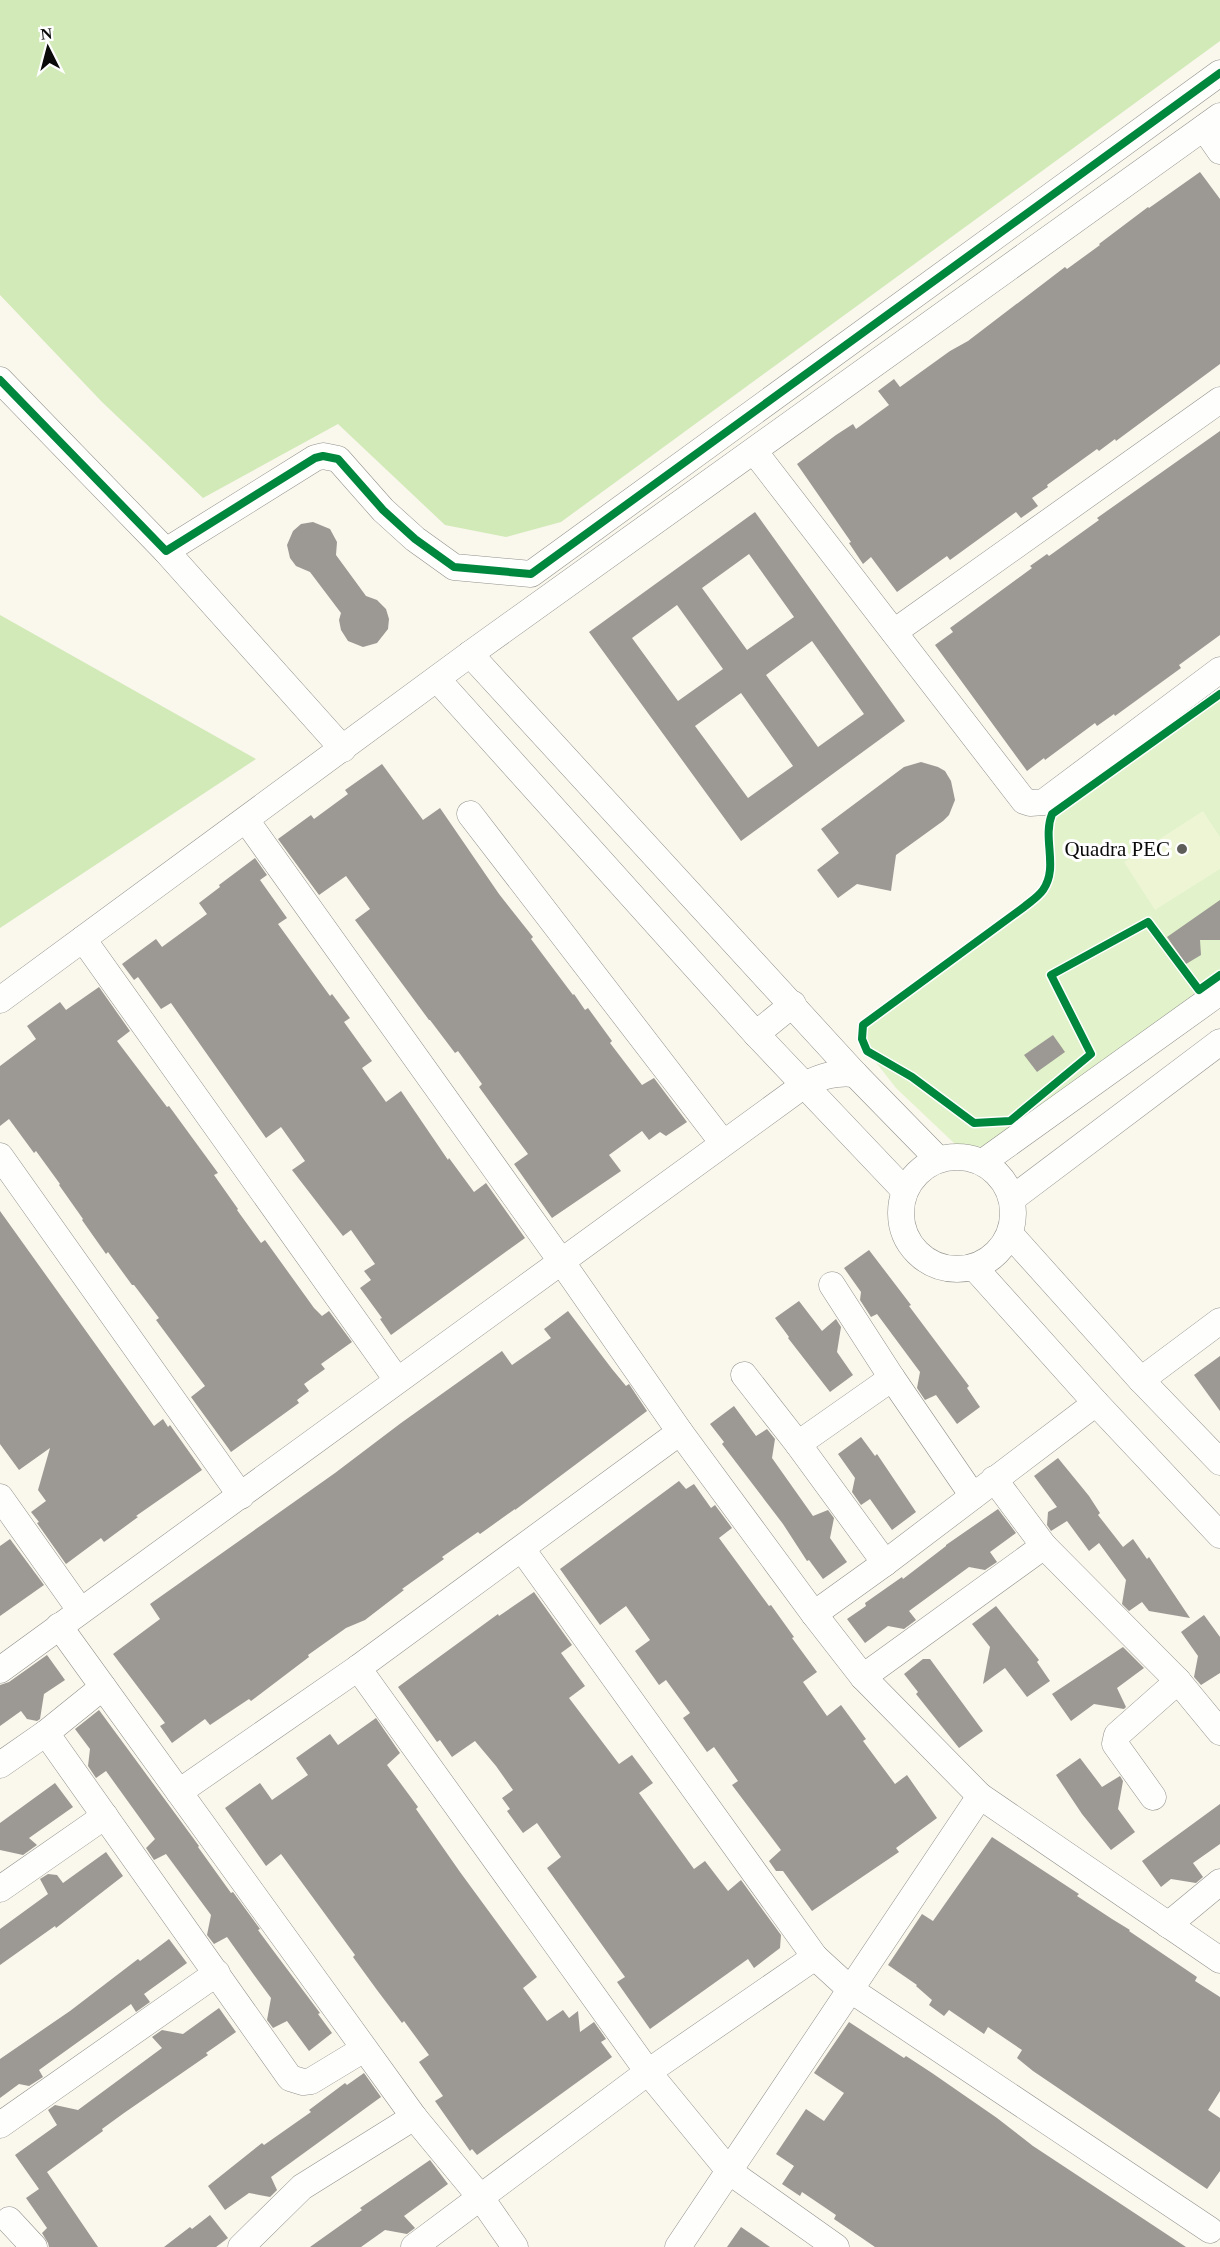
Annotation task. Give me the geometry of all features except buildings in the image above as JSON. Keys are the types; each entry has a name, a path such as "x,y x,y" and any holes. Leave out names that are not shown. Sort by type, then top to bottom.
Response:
{"street":[{"path":"166,551 315,458 323,456 338,459 383,510 415,538 454,567 531,574 1220,73"},
{"path":"0,1000 470,654 1212,122 1220,151"},
{"path":"0,380 166,551 343,749"},
{"path":"894,632 1220,400"},
{"path":"754,451 1024,801 1030,803 1044,801 1220,670"},
{"path":"470,654 855,1074 938,1160"},
{"path":"437,679 756,1034 905,1191"},
{"path":"471,814 723,1143"},
{"path":"246,820 561,1261 680,1432 863,1677 980,1796 1220,1960"},
{"path":"83,939 397,1380"},
{"path":"983,1162 1220,992"},
{"path":"756,1034 793,1004"},
{"path":"1012,1198 1220,1042"},
{"path":"0,1670 804,1085 822,1076 855,1074"},
{"path":"0,1156 241,1496"},
{"path":"961,1156 983,1162 1001,1177 1012,1198 1014,1216 1010,1234 996,1254 974,1267 942,1268 927,1261 915,1251 906,1238 901,1222 901,1206 905,1191 918,1172 938,1160 961,1156"},
{"path":"1010,1234 1141,1380 1220,1462"},
{"path":"974,1267 1096,1403 1220,1535"},
{"path":"832,1285 973,1496"},
{"path":"1141,1380 1220,1321"},
{"path":"744,1375 885,1563"},
{"path":"798,1444 892,1378"},
{"path":"814,1614 1096,1403"},
{"path":"178,1792 358,1668 680,1432"},
{"path":"994,1479 1044,1546 1178,1681 1220,1732"},
{"path":"0,1497 80,1611"},
{"path":"863,1677 1044,1546"},
{"path":"522,1549 815,1957 851,1990 1209,2231"},
{"path":"59,1626 364,2049 414,2117 481,2198 515,2247"},
{"path":"358,1668 648,2072 730,2172 836,2247"},
{"path":"1153,1797 1115,1744 1115,1738 1178,1681"},
{"path":"0,1765 46,1733 103,1688"},
{"path":"46,1733 290,2078 296,2081 311,2081 364,2049"},
{"path":"678,2247 980,1796"},
{"path":"0,1888 105,1816"},
{"path":"1168,1925 1220,1882"},
{"path":"414,2247 648,2072 815,1957"},
{"path":"0,2125 217,1973"},
{"path":"242,2247 302,2187 414,2117"},
{"path":"9,2220 34,2247"}],"green space":[{"path":"0,0 1220,0 1220,41 561,522 506,537 445,525 338,424 203,498 102,402 0,295"},
{"path":"0,615 256,759 0,928"},
{"path":"1220,694 1220,975 1182,1005 984,1147 955,1144 896,1088 867,1051 862,1039 863,1025 1024,907 1051,872 1047,826 1052,814"},
{"name":"Quadra PEC","path":"1203,811 1220,837 1220,869 1155,910 1124,862"}],"cycle path":[{"path":"0,380 166,551 315,458 323,456 338,459 383,510 415,539 454,567 531,574 1220,73"},
{"path":"1220,694 1052,814 1049,823 1050,872 1041,893 863,1025 862,1039 867,1051 912,1077 974,1123 1010,1121 1091,1054 1051,975 1148,922 1199,990 1220,975"}],"place":[{"name":"Quadra PEC","path":"1182,849"}]}
